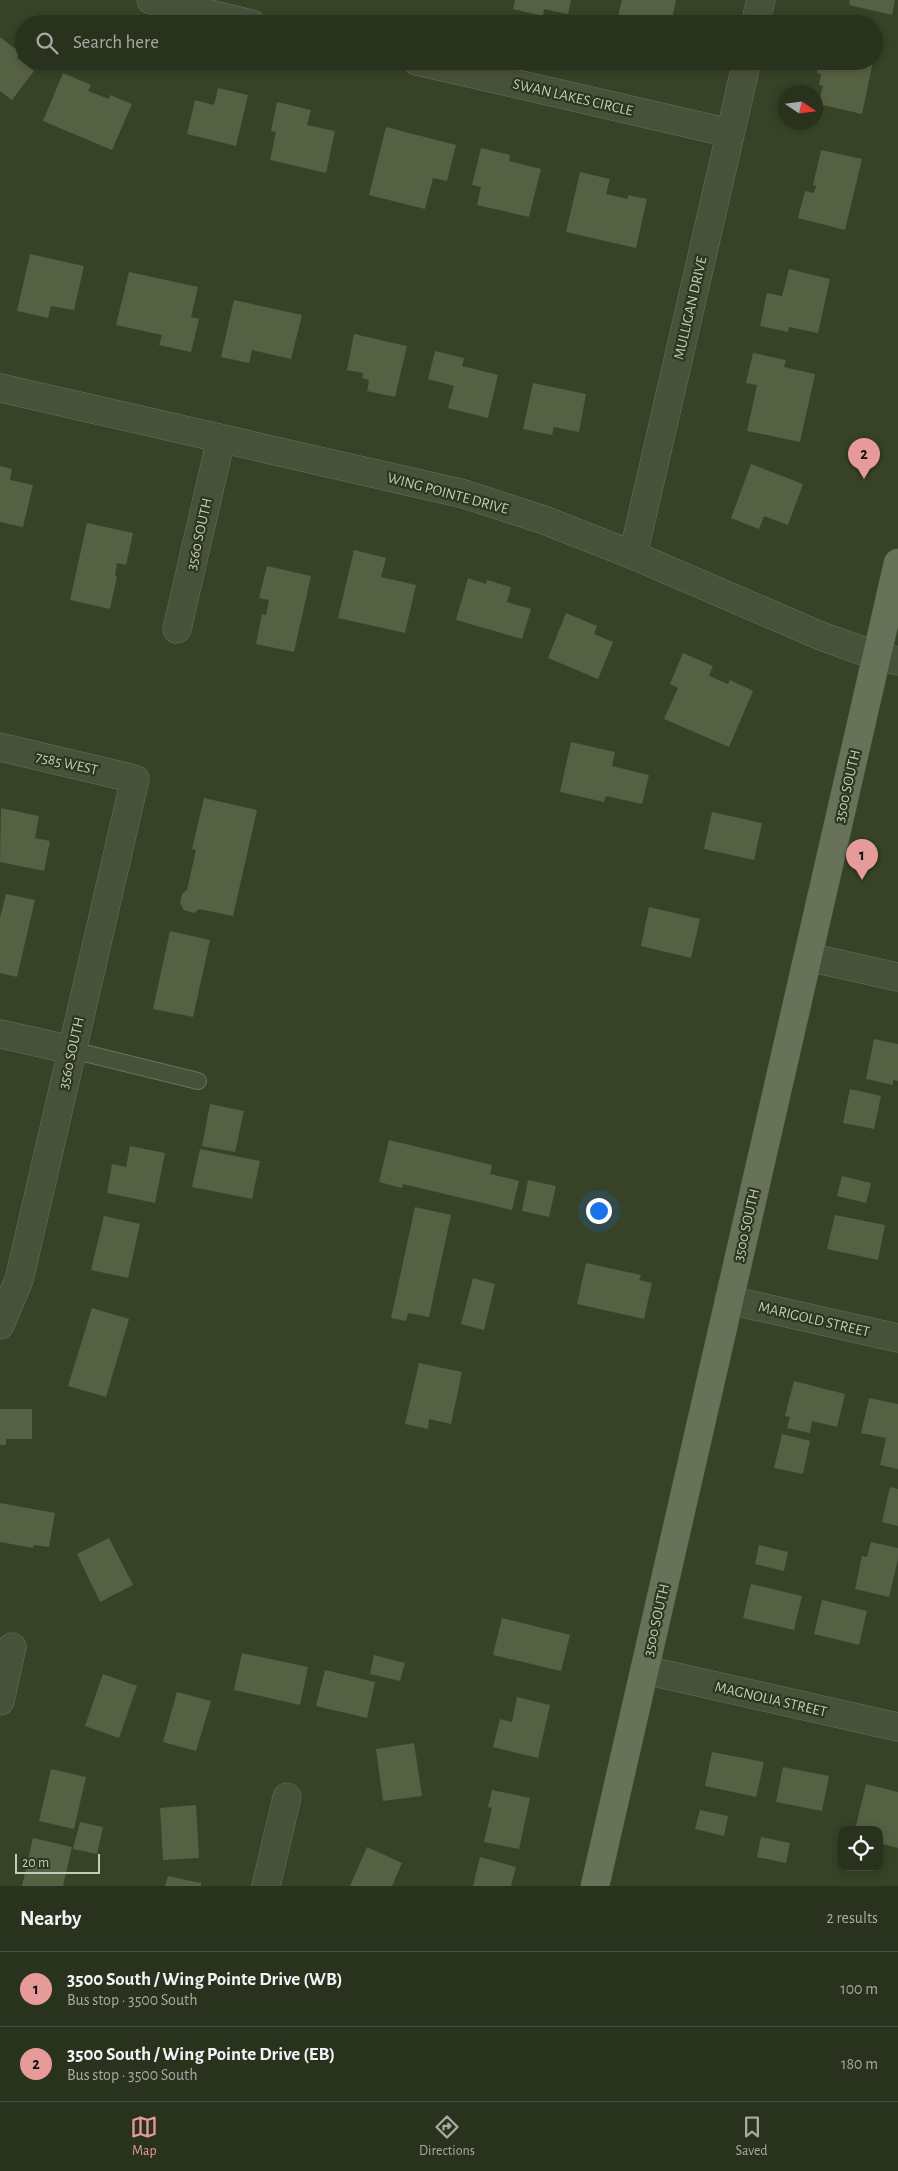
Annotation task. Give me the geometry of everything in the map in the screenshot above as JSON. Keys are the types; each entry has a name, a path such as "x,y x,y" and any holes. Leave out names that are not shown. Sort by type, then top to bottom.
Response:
{"main road":[{"name":"3500 SOUTH","path":"595,1886 808,957 887,658 898,563"}],"street":[{"path":"151,0 214,15"},
{"path":"758,15 761,0"},
{"name":"SWAN LAKES CIRCLE","path":"456,70 730,133"},
{"name":"MULLIGAN DRIVE","path":"633,555 745,70"},
{"name":"WING POINTE DRIVE","path":"0,388 464,494 544,520 633,555 821,636 887,658"},
{"name":"3560 SOUTH","path":"177,629 221,439"},
{"name":"7585 WEST","path":"0,748 135,779"},
{"name":"3560 SOUTH","path":"0,1325 19,1280 135,779"},
{"path":"808,957 898,978"},
{"path":"0,1034 72,1050"},
{"name":"MARIGOLD STREET","path":"729,1300 898,1338"},
{"path":"0,1701 12,1647"},
{"name":"MAGNOLIA STREET","path":"645,1670 898,1728"},
{"path":"266,1886 287,1797"}],"lane":[{"path":"72,1050 198,1081"}],"building":[{"path":"515,0 571,0 568,14 544,9 543,15 539,15 513,9"},
{"path":"622,0 676,0 673,15 618,15"},
{"path":"850,0 895,0 892,15 849,5"},
{"path":"0,37 15,48 15,70 34,71 12,100 0,91"},
{"path":"818,70 871,70 862,114 823,105 823,85 819,85 821,74 817,73"},
{"path":"63,73 91,85 88,91 109,99 110,95 132,104 112,150 43,121"},
{"path":"218,88 248,95 236,146 187,134 195,100 214,105"},
{"path":"277,102 311,110 307,125 335,131 326,173 270,160 276,132 271,131"},
{"path":"386,127 456,145 447,181 433,178 425,209 369,195"},
{"path":"481,148 510,155 509,161 541,169 529,217 477,205 481,187 472,185"},
{"path":"821,150 862,159 845,230 798,218 805,191 814,193 816,186 813,185"},
{"path":"580,172 610,179 606,194 628,199 628,195 647,199 636,248 566,232"},
{"path":"30,254 84,266 74,310 51,306 48,318 17,311"},
{"path":"789,269 830,279 818,333 789,327 788,332 760,326 767,293 782,296"},
{"path":"129,272 198,287 191,317 199,319 191,352 159,345 162,335 116,325"},
{"path":"234,300 302,315 291,359 252,350 249,363 221,357"},
{"path":"354,334 407,346 395,397 367,391 369,380 362,378 363,373 347,370"},
{"path":"435,351 464,358 462,366 498,375 488,418 448,408 454,386 428,379"},
{"path":"753,353 786,360 784,367 815,374 800,442 747,431 757,385 746,383"},
{"path":"533,383 586,394 579,432 554,427 552,435 523,429"},
{"path":"751,464 803,484 788,525 764,516 759,529 731,518"},
{"path":"0,466 12,469 10,480 33,485 23,527 0,522"},
{"path":"87,523 133,533 126,565 117,563 115,575 117,576 110,609 70,600"},
{"path":"354,550 386,558 381,577 416,585 405,633 338,618"},
{"path":"267,566 311,576 294,652 256,644 262,614 266,615 269,600 259,598"},
{"path":"468,578 486,584 487,580 511,587 507,602 531,609 522,639 456,620"},
{"path":"566,613 597,626 594,634 613,642 598,679 548,658"},
{"path":"683,653 713,666 709,676 728,684 730,680 753,691 729,747 664,719 678,688 670,684"},
{"path":"571,742 615,752 612,766 649,775 642,804 606,796 604,802 560,792"},
{"path":"204,798 257,810 233,916 199,909 194,913 184,910 180,903 182,894 187,890 196,850 192,849"},
{"path":"1,808 39,816 35,838 50,841 44,871 0,862"},
{"path":"712,812 762,823 754,860 704,849"},
{"path":"6,894 35,900 17,977 0,973 0,918"},
{"path":"649,907 700,919 691,958 641,946"},
{"path":"170,931 210,940 193,1017 153,1009"},
{"path":"874,1039 898,1044 898,1081 893,1080 893,1085 866,1079"},
{"path":"850,1089 881,1096 874,1129 843,1123"},
{"path":"210,1104 244,1111 235,1152 202,1146"},
{"path":"389,1140 492,1165 490,1174 519,1181 512,1210 403,1184 402,1188 379,1182"},
{"path":"130,1146 165,1153 155,1203 107,1193 112,1164 126,1167"},
{"path":"200,1149 260,1161 252,1199 192,1187"},
{"path":"842,1176 871,1183 866,1203 837,1196"},
{"path":"528,1180 556,1186 549,1217 522,1211"},
{"path":"415,1207 451,1215 429,1317 408,1313 406,1321 391,1318"},
{"path":"835,1215 885,1225 878,1260 827,1249"},
{"path":"104,1216 140,1224 128,1278 91,1270"},
{"path":"586,1263 641,1275 639,1280 652,1283 644,1319 577,1304"},
{"path":"473,1278 495,1284 484,1330 461,1324"},
{"path":"92,1308 129,1319 106,1397 68,1386"},
{"path":"419,1363 462,1372 451,1424 429,1419 428,1429 405,1424"},
{"path":"794,1381 845,1394 837,1427 812,1421 810,1433 787,1428 790,1417 785,1416"},
{"path":"869,1398 898,1404 898,1469 880,1465 886,1438 861,1433"},
{"path":"0,1409 32,1409 32,1439 6,1439 6,1445 0,1445"},
{"path":"782,1434 810,1441 803,1474 774,1468"},
{"path":"890,1487 898,1489 898,1526 882,1522"},
{"path":"0,1503 55,1513 49,1547 34,1545 33,1548 0,1542"},
{"path":"109,1538 133,1585 100,1602 77,1554"},
{"path":"871,1542 898,1548 898,1559 889,1597 855,1589 862,1556 867,1557"},
{"path":"759,1545 788,1552 784,1571 755,1564"},
{"path":"751,1584 802,1596 794,1630 743,1618"},
{"path":"822,1600 867,1611 859,1645 814,1634"},
{"path":"502,1618 570,1635 561,1671 493,1655"},
{"path":"242,1653 308,1667 300,1705 234,1690"},
{"path":"374,1655 405,1663 400,1681 370,1674"},
{"path":"325,1670 375,1682 367,1718 316,1706"},
{"path":"103,1674 137,1686 119,1738 85,1726"},
{"path":"177,1692 211,1701 196,1751 163,1742"},
{"path":"517,1697 550,1705 538,1758 493,1747 500,1719 512,1722"},
{"path":"414,1743 422,1796 383,1801 376,1749"},
{"path":"712,1752 764,1762 756,1797 705,1786"},
{"path":"783,1767 829,1776 822,1811 776,1802"},
{"path":"51,1769 86,1777 74,1829 39,1821"},
{"path":"866,1784 898,1792 898,1848 883,1844 883,1826 856,1826"},
{"path":"492,1790 530,1798 519,1849 484,1842 492,1808 488,1807"},
{"path":"196,1805 199,1858 163,1860 160,1808"},
{"path":"700,1810 728,1816 724,1836 695,1829"},
{"path":"80,1822 103,1827 97,1854 73,1849"},
{"path":"761,1837 790,1843 786,1863 757,1857"},
{"path":"33,1838 72,1847 63,1886 22,1886"},
{"path":"367,1847 402,1863 392,1886 350,1886"},
{"path":"480,1857 516,1867 511,1886 473,1886"},
{"path":"168,1876 201,1883 201,1886 165,1886"}],"place":[{"name":"3500 South / Wing Pointe Drive (EB)","path":"864,479"},
{"name":"3500 South / Wing Pointe Drive (WB)","path":"862,880"}]}
